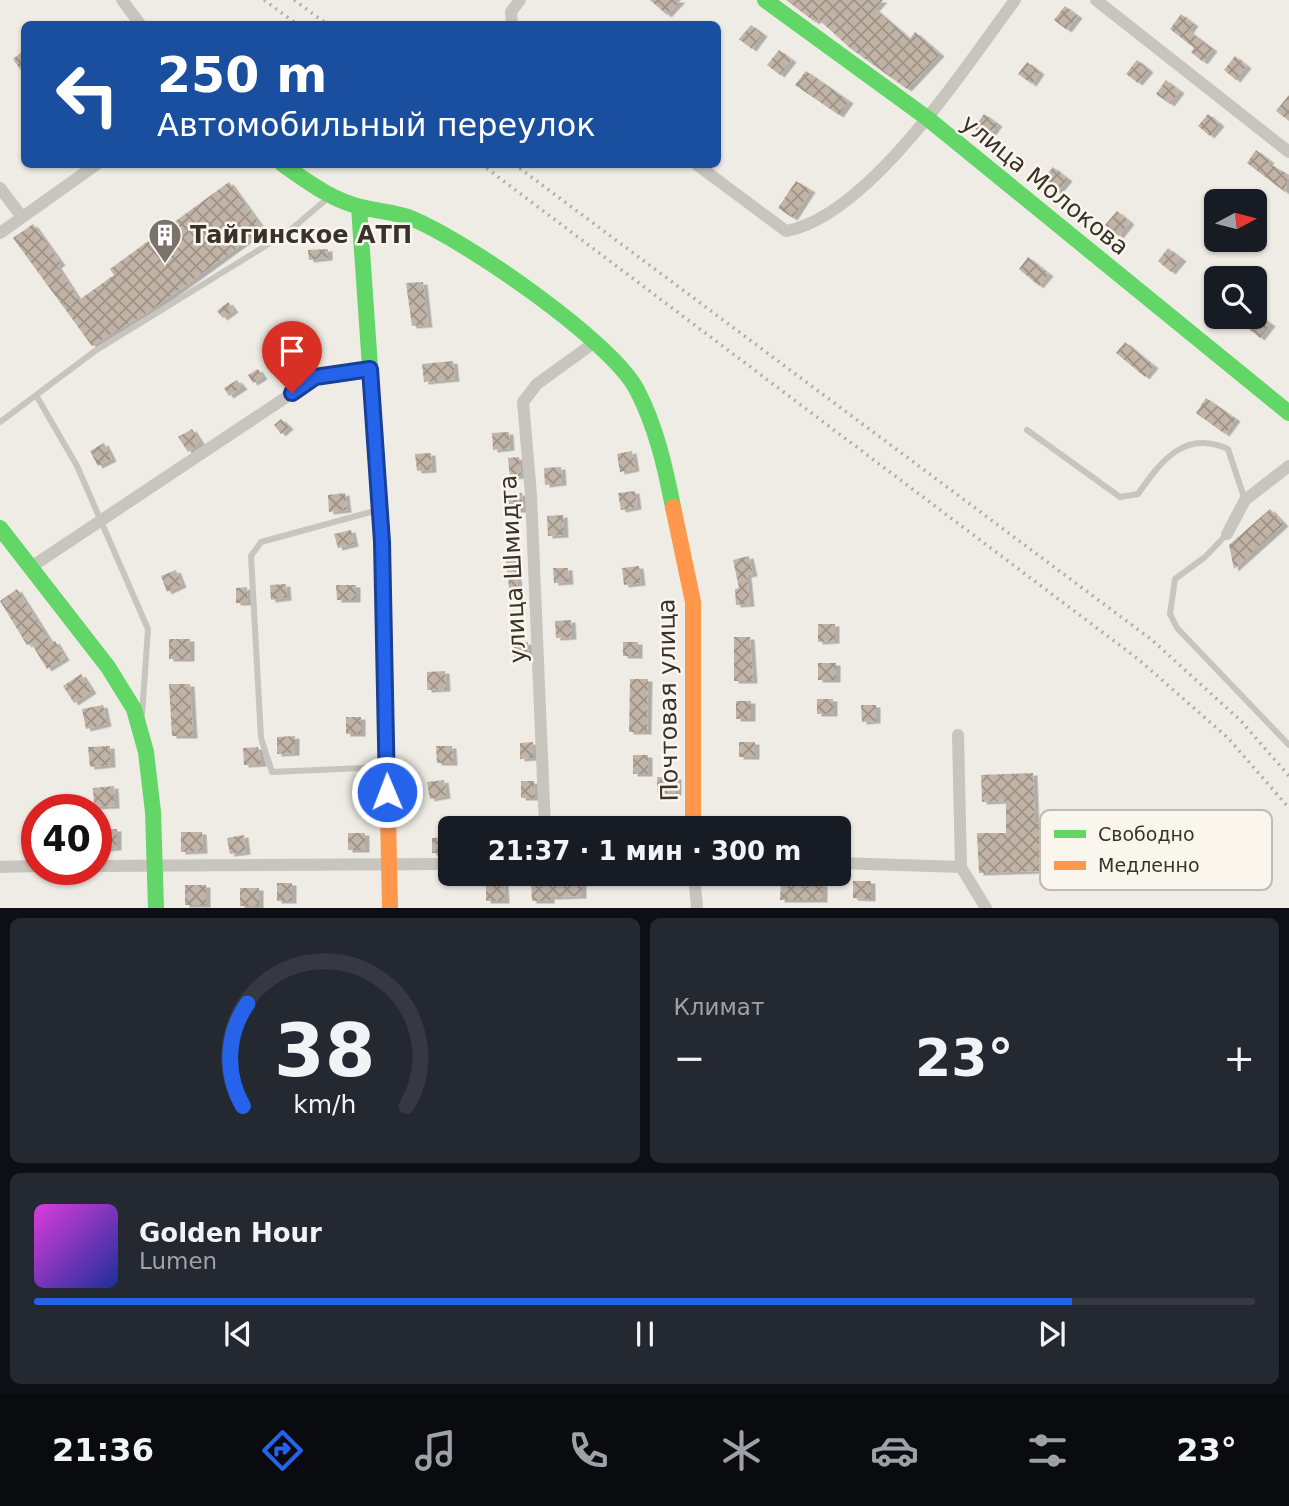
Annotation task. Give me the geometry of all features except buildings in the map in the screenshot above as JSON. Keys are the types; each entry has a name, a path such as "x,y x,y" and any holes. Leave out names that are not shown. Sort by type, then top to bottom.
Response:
{"street":[{"path":"122,0 139,21"},
{"path":"512,18 520,0"},
{"name":"улица Молокова","path":"765,0 927,118 1289,413"},
{"path":"701,168 786,231 800,229 849,200 927,118 1015,0"},
{"path":"1096,0 1289,152"},
{"path":"0,233 91,168"},
{"name":"Почтовая улица","path":"288,168 330,196 359,207 408,218 477,255 562,314 595,342 636,387 661,448 693,602 693,816"},
{"path":"0,188 22,217"},
{"path":"359,207 380,509 390,908"},
{"name":"улица Шмидта","path":"544,816 531,495 523,402 537,384 595,342"},
{"path":"31,567 315,377 370,369"},
{"path":"1227,534 1245,500 1289,466"},
{"path":"0,528 122,685 141,730 153,812 156,908"},
{"path":"958,735 961,867 986,908"},
{"path":"851,863 961,867"},
{"path":"112,866 438,864"},
{"path":"0,867 21,866"},
{"path":"695,886 697,908"}],"lane":[{"path":"0,422 95,351 288,232 330,196"},
{"path":"36,395 78,466 148,629 141,730"},
{"path":"1027,430 1120,498 1138,494 1152,474 1180,447 1202,440 1216,443 1228,449 1245,500"},
{"path":"380,509 261,542 251,556 261,738 272,772 387,767"},
{"path":"1227,534 1205,557 1175,579 1170,614 1177,628 1289,745"}],"railway":[{"path":"264,0 293,21"},
{"path":"294,0 323,21"},
{"path":"486,168 1138,659 1228,738 1289,808"},
{"path":"519,168 1152,640 1241,721 1289,776"}],"traffic: fast":[{"path":"765,0 927,118 1289,413"},
{"path":"288,168 340,200 408,217 432,228 533,293 598,345 622,369 644,404 659,447 673,507"},
{"path":"359,207 382,542 386,721"},
{"path":"0,528 108,667 134,709 146,752 153,812 156,908"}],"traffic: slow":[{"path":"673,507 693,602 693,816"},
{"path":"386,721 390,908"}],"place":[{"name":"Тайгинское АТП","path":"165,265"}],"route":[{"path":"292,393 315,377 370,369 382,542 387,792"}]}
